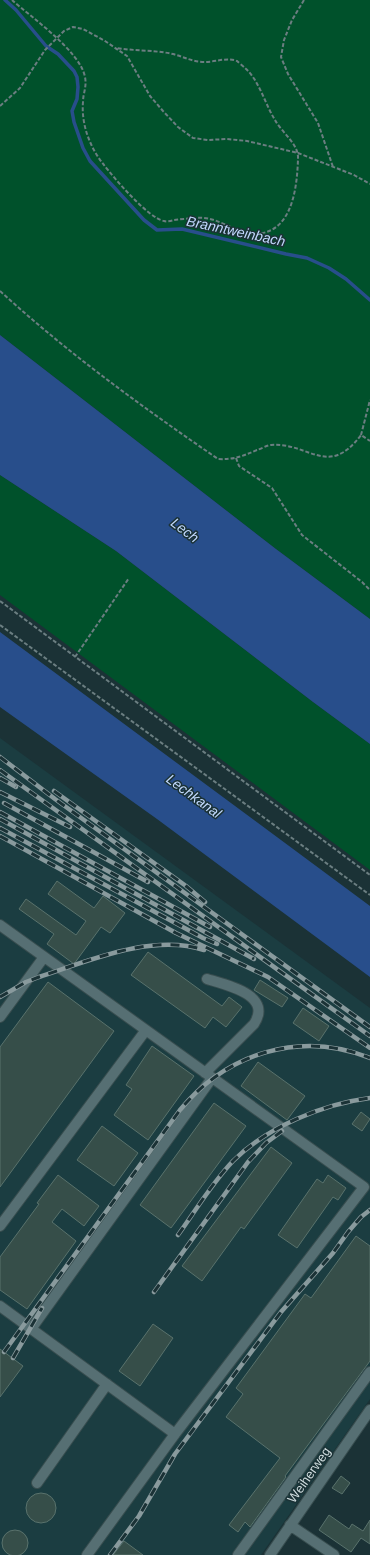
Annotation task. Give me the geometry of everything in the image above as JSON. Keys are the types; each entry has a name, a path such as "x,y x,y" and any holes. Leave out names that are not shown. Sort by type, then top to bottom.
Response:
{"street":[{"path":"0,925 364,1187 175,1434 87,1555"},
{"path":"0,1017 44,957"},
{"path":"31,1329 209,1076 254,1024 258,1017 259,1011 250,996 241,990 207,979"},
{"path":"0,1226 146,1030"},
{"path":"0,1306 175,1434"},
{"path":"238,1555 370,1372"},
{"path":"36,1483 107,1384"},
{"name":"Weiherweg","path":"270,1555 370,1410"},
{"path":"290,1525 334,1555"}],"path":[{"path":"12,0 71,53 80,66 85,76 86,89 83,100 83,118 90,141 102,163 140,204 163,222 196,218 210,219 247,232 264,233 279,226 290,208 296,189 298,153 276,122 263,99 256,80 246,69 236,61 224,60 205,62 186,59 173,54 116,48"},
{"path":"304,0 292,20 284,40 281,57 288,74 318,123 333,167"},
{"path":"0,106 20,88 45,50 64,31 73,27 83,29 127,56 150,96 178,127 193,138 247,141 298,153 354,175 370,184"},
{"path":"0,291 86,365 218,459 230,460 270,445 289,446 323,457 340,454 353,445 361,435 370,400"},
{"path":"361,435 370,440"},
{"path":"236,458 239,466 272,488 302,534 370,590"},
{"path":"75,657 130,578"},
{"path":"0,601 370,875"},
{"path":"0,625 370,895"}],"shaded area":[{"path":"0,738 370,1008 370,1399 261,1555 0,1555"}],"green space":[{"path":"0,0 370,0 370,619 276,549 0,335"},
{"path":"0,475 116,551 370,744 370,870 0,595"}],"water":[{"name":"Lech","path":"0,335 276,549 370,619 370,744 116,551 0,475"},
{"name":"Lechkanal","path":"0,632 370,906 370,977 157,819 0,707"}],"building":[{"path":"57,881 94,908 103,896 125,913 110,933 101,927 74,964 47,944 54,934 19,909 26,899 76,935 86,921 48,894"},
{"path":"148,952 222,1006 229,997 242,1007 226,1027 213,1017 205,1028 131,975"},
{"path":"260,980 288,998 282,1007 254,990"},
{"path":"48,982 114,1031 0,1187 0,1047"},
{"path":"303,1008 329,1026 319,1041 293,1023"},
{"path":"152,1046 194,1076 148,1140 114,1115 132,1089 126,1085"},
{"path":"258,1062 305,1096 287,1120 241,1086"},
{"path":"214,1103 246,1126 171,1228 140,1205"},
{"path":"361,1112 370,1119 362,1131 352,1124"},
{"path":"102,1126 138,1153 114,1186 77,1160"},
{"path":"271,1147 292,1163 244,1229 241,1227 202,1281 182,1266"},
{"path":"58,1175 99,1206 84,1226 62,1209 52,1222 76,1241 27,1309 0,1290 0,1257 39,1204 37,1203"},
{"path":"328,1175 346,1188 338,1200 333,1197 297,1248 278,1235 317,1179 323,1183"},
{"path":"356,1236 370,1246 370,1361 285,1476 286,1477 250,1527 245,1522 238,1532 229,1525 280,1458 226,1417 243,1394 236,1388 305,1294 311,1298"},
{"path":"153,1324 173,1338 140,1386 119,1371"},
{"path":"0,1349 23,1366 0,1397"},
{"path":"341,1476 350,1483 342,1494 332,1488"},
{"path":"41,1493 52,1497 56,1508 52,1519 41,1523 30,1519 26,1508 30,1497"},
{"path":"329,1515 349,1529 352,1524 363,1531 370,1520 370,1544 361,1538 351,1552 319,1530"},
{"path":"15,1530 24,1534 28,1543 24,1552 15,1556 6,1552 2,1543 6,1534"},
{"path":"124,1541 143,1555 113,1555"}],"waterway":[{"name":"Branntweinbach","path":"5,0 16,10 46,46 58,54 74,71 77,77 78,87 77,99 72,111 74,122 83,148 90,161 144,220 157,230 182,229 307,258 329,268 346,279 370,300"}],"railway":[{"path":"0,757 55,799 370,1027"},
{"path":"0,770 370,1036"},
{"path":"0,778 16,787"},
{"path":"54,791 186,886 205,902"},
{"path":"0,792 70,827"},
{"path":"4,803 148,882"},
{"path":"0,812 210,927"},
{"path":"0,819 254,959"},
{"path":"0,828 203,938 217,944"},
{"path":"0,836 176,933 268,977 370,1048"},
{"path":"0,997 26,982 39,977 120,951 163,945 184,946 204,950"},
{"path":"4,1352 180,1110 199,1090 220,1074 242,1061 266,1052 292,1047 317,1046 344,1050 370,1058"},
{"path":"178,1235 225,1169 247,1149 262,1138 297,1119 315,1112 352,1101 370,1098"},
{"path":"154,1292 248,1162 266,1143 282,1131"},
{"path":"110,1555 139,1516 175,1454 281,1312 333,1253 361,1217 370,1210"},
{"path":"13,1358 42,1308"}]}
